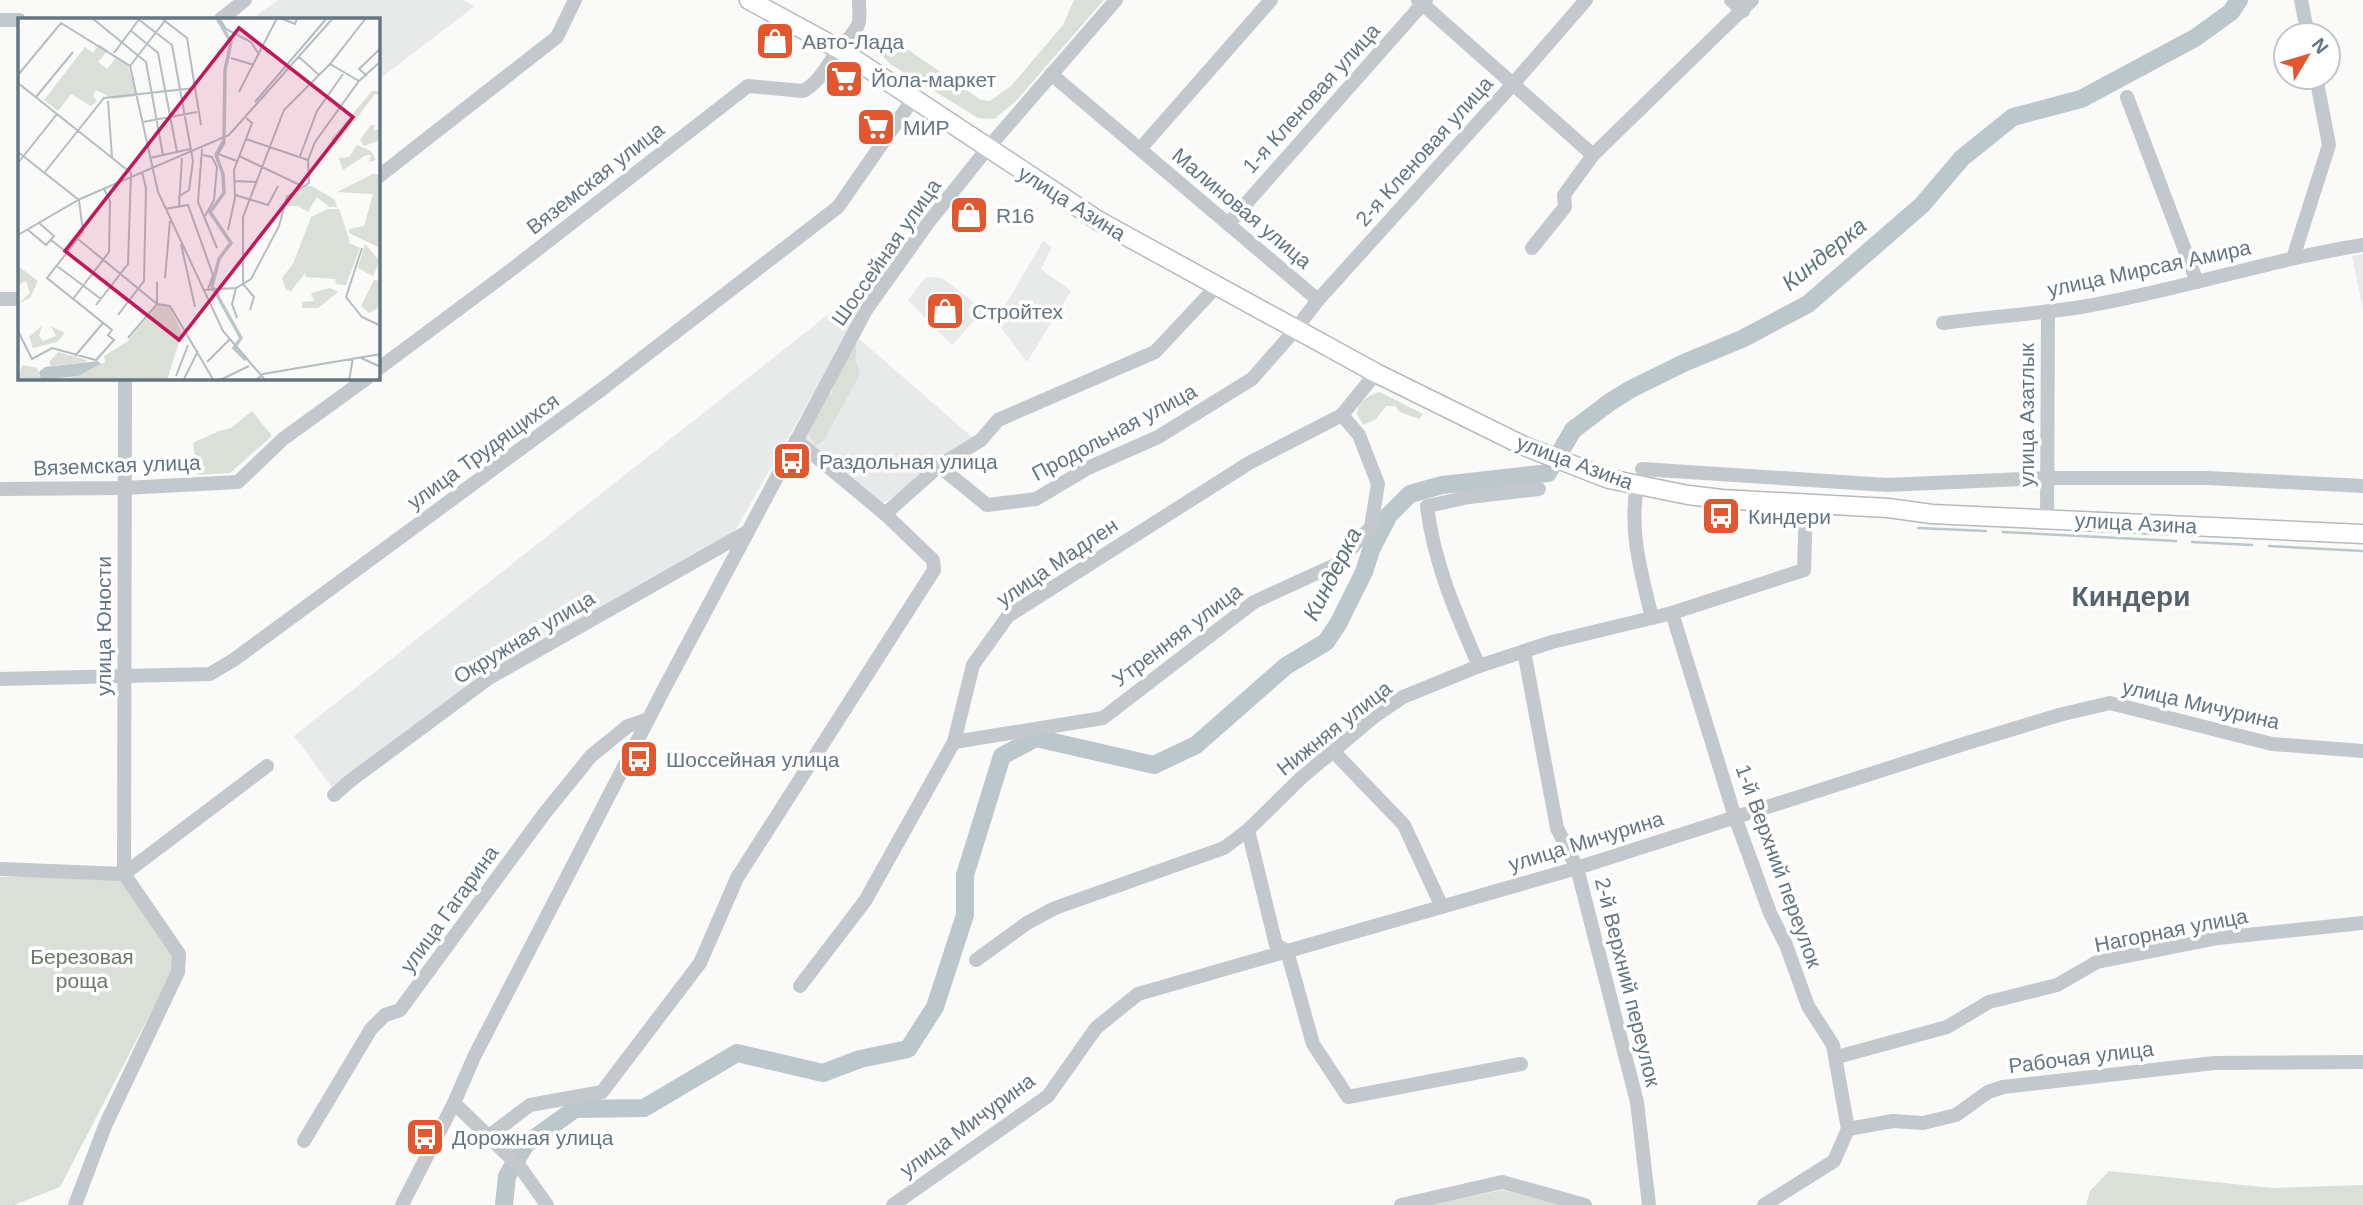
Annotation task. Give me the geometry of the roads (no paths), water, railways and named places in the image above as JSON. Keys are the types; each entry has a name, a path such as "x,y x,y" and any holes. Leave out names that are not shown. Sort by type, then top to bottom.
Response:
{"main road":[{"name":"улица Азина","path":"749,0 839,49 1099,221 1216,287 1376,373 1524,446 1609,479 1640,477 1714,498 1888,508 1932,514 2363,534"}],"street":[{"path":"222,18 245,0"},
{"path":"380,175 557,37 575,0"},
{"path":"839,49 852,35 859,22 859,0"},
{"name":"Шоссейная улица","path":"402,1205 454,1103 474,1057 648,719 866,310 928,223 987,149 1116,0"},
{"name":"Малиновая улица","path":"1140,149 1271,0"},
{"name":"2-я Кленовая улица","path":"1295,330 1318,300 1586,0"},
{"path":"1532,248 1565,207 1564,195 1593,155 1747,5 1731,0"},
{"path":"2301,0 2305,21"},
{"path":"1422,1 1593,155"},
{"name":"1-я Кленовая улица","path":"1228,224 1422,1"},
{"path":"0,20 18,20"},
{"name":"Вяземская улица","path":"380,368 511,270 748,86 803,91 819,78 839,49"},
{"name":"Малиновая улица","path":"1051,74 1318,300"},
{"path":"2293,258 2329,145 2319,91"},
{"path":"2127,97 2197,282"},
{"name":"улица Трудящихся","path":"0,679 210,674 259,642 602,389 838,207 913,99"},
{"name":"улица Мирсая Амира","path":"1943,323 2081,306 2363,245"},
{"path":"885,514 939,466 981,440 998,420 1155,352 1216,287"},
{"path":"0,299 18,299"},
{"name":"улица Азатлык","path":"2047,520 2048,311"},
{"name":"Продольная улица","path":"939,466 987,505 1036,499 1088,468 1158,437 1252,379 1295,330"},
{"name":"улица Мадлен","path":"800,986 865,901 954,742 973,665 1008,616 1249,463 1342,415 1376,373"},
{"name":"улица Юности","path":"124,874 125,380"},
{"name":"Вяземская улица","path":"0,489 124,488 238,482 283,439 364,380"},
{"name":"Утренняя улица","path":"954,742 1103,718 1254,601 1337,564 1371,527 1378,484 1359,435 1342,415"},
{"path":"489,1136 530,1105 602,1092 701,963 737,878 934,570 933,560 885,514 796,440"},
{"path":"1652,618 1633,534 1633,509 1640,477 1875,485 2047,478 2208,478 2363,485"},
{"path":"1479,666 1447,592 1430,529 1427,506 1469,497 1539,489"},
{"name":"Нижняя улица","path":"976,960 1027,923 1055,908 1224,848 1248,830 1333,751 1403,697 1479,666 1552,642 1672,613 1804,570 1806,503"},
{"name":"Окружная улица","path":"334,795 349,781 489,678 747,533"},
{"name":"1-й Верхний переулок","path":"1672,613 1735,817 1770,913 1786,945 1808,1006 1837,1056 1848,1129"},
{"name":"2-й Верхний переулок","path":"1524,651 1557,828 1577,868 1637,1102 1649,1205"},
{"name":"улица Мичурина","path":"893,1205 1048,1096 1096,1028 1138,994 1577,868 2059,715 2110,703 2272,744 2363,751"},
{"name":"улица Гагарина","path":"304,1141 371,1029 385,1015 400,1010 544,814 591,756 628,726 648,719"},
{"path":"606,742 620,742 632,751"},
{"path":"1333,751 1404,825 1442,907"},
{"path":"0,869 124,874 267,765"},
{"path":"1248,830 1276,945 1287,951 1313,1044 1348,1097 1521,1064"},
{"path":"75,1205 105,1126 178,972 179,954 124,874"},
{"name":"Нагорная улица","path":"1837,1056 1948,1027 1989,1002 2057,985 2096,962 2218,937 2363,923"},
{"name":"Рабочая улица","path":"1848,1129 1893,1121 1923,1123 1956,1115 1989,1092 2003,1087 2214,1063 2363,1062"},
{"path":"454,1103 516,1162 547,1205"},
{"path":"1764,1205 1834,1161 1848,1129"},
{"path":"1401,1205 1502,1182 1585,1205"}],"waterway":[{"name":"Киндерка","path":"504,1205 507,1176 526,1144 575,1109 644,1108 737,1053 823,1073 860,1059 908,1049 935,1007 965,915 965,875 1002,756 1036,738 1154,765 1196,745 1286,666 1326,642 1364,572 1371,550 1389,515 1410,494 1442,485 1548,473 1573,430 1610,402 1631,389 1742,339 1808,304 1922,205 1962,158 2013,117 2081,99 2195,38 2231,12 2239,0"},
{"path":"1918,528 1986,531"},
{"path":"2003,532 2176,541"},
{"path":"2192,542 2252,545"},
{"path":"2269,546 2363,551"}],"place":[{"name":"Авто-Лада","path":"775,41"},
{"name":"Йола-маркет","path":"844,79"},
{"name":"МИР","path":"876,127"},
{"name":"R16","path":"969,215"},
{"name":"Стройтех","path":"945,311"},
{"name":"Раздольная улица","path":"792,461"},
{"name":"Киндери","path":"1721,516"},
{"name":"Шоссейная улица","path":"639,759"},
{"name":"Дорожная улица","path":"425,1137"}],"district":[{"name":"Киндери","path":"2131,596"}],"park label":[{"name":"Березовая роща","path":"82,968"}]}
